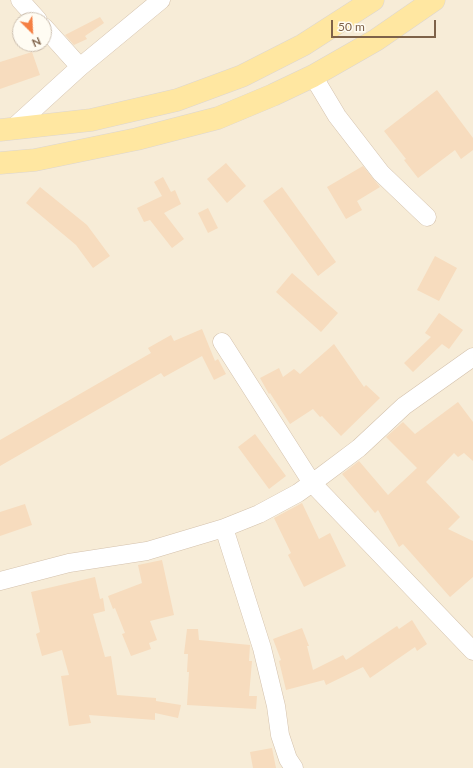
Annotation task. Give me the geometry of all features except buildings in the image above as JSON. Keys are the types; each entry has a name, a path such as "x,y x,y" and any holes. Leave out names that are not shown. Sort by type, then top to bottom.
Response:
{"main road":[{"path":"7,129 91,120 177,100 242,76 304,45 373,0"},
{"path":"0,163 35,160 137,139 218,118 273,95 313,76 376,40 426,2"}],"street":[{"path":"20,0 31,12"},
{"path":"7,129 80,66 161,0"},
{"path":"52,36 80,66"},
{"path":"313,76 337,116 381,173 427,217"},
{"path":"222,342 312,483 473,651"},
{"path":"0,581 69,563 147,551 224,528 259,514 312,483 359,448 404,406 473,357"},
{"path":"224,528 262,648 276,706 280,735 288,758 294,768"}],"shaded area":[{"path":"0,0 473,0 473,768 0,768"}]}
